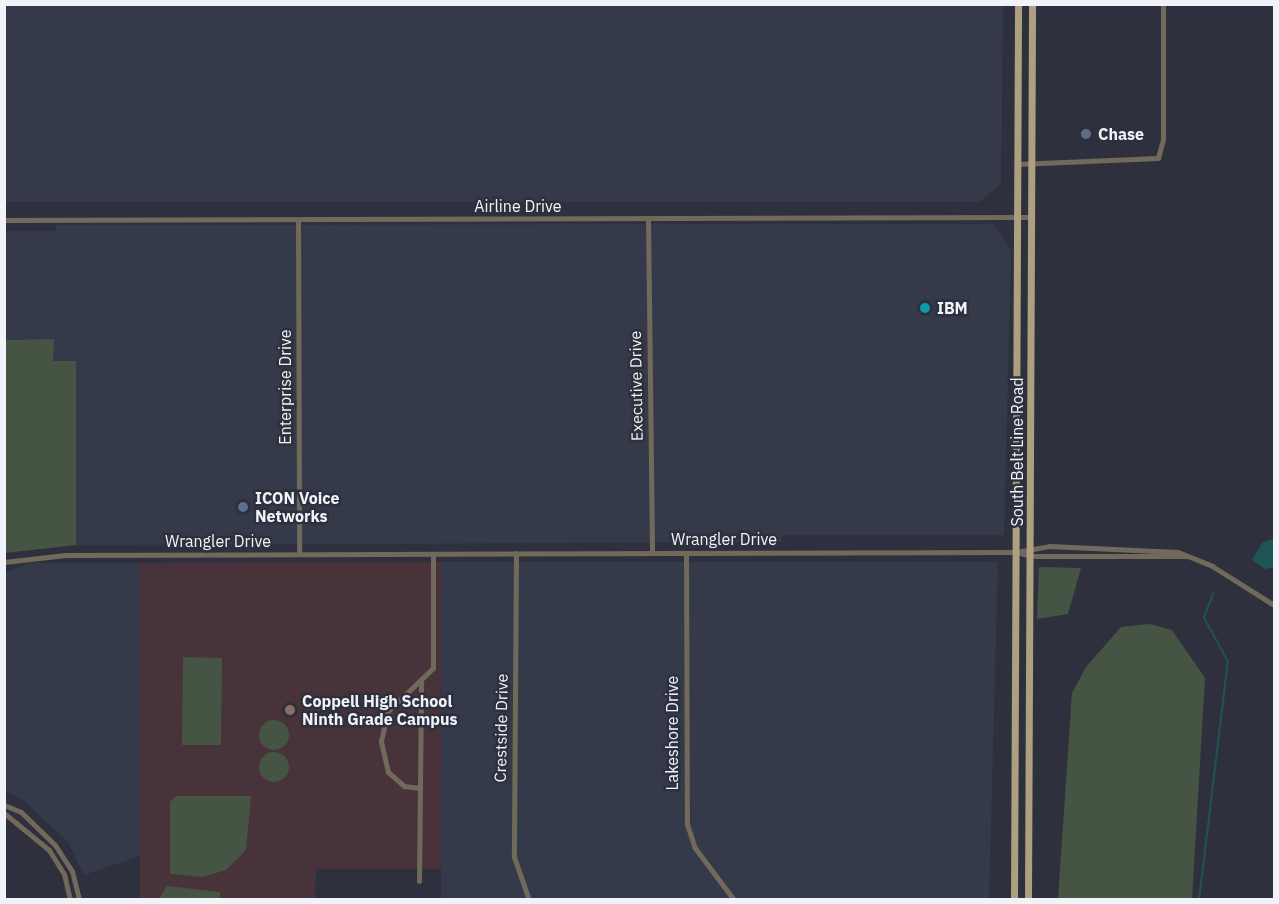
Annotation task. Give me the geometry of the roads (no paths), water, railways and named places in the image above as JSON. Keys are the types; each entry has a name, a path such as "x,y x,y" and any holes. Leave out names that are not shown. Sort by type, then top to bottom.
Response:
{"main road":[{"name":"South Belt Line Road","path":"1014,900 1018,4"},
{"name":"South Belt Line Road","path":"1028,900 1032,4"},
{"path":"1017,371 1030,372"},
{"path":"1015,822 1028,823"}],"street":[{"path":"1017,164 1158,158 1164,139 1163,4"},
{"name":"Airline Drive","path":"4,220 1031,217"},
{"name":"Executive Drive","path":"648,218 652,553"},
{"name":"Enterprise Drive","path":"298,220 299,554"},
{"path":"1016,552 1031,546 1128,548 1187,556 1275,604"},
{"path":"1128,548 1129,558"},
{"path":"1016,552 1031,556 1129,558 1187,556"},
{"name":"Wrangler Drive","path":"4,562 29,556 1016,552"},
{"name":"Crestside Drive","path":"516,553 514,857 529,900"},
{"name":"Lakeshore Drive","path":"686,553 687,824 695,848 730,898"},
{"path":"420,788 404,786 388,772 381,741 388,711 433,668 436,653 433,554"},
{"path":"419,881 421,681"},
{"path":"4,805 21,812 56,845 72,871 79,900"},
{"path":"4,813 49,850 64,874 70,900"}],"waterway":[{"path":"1199,900 1228,662 1204,618 1213,594"}],"place":[{"name":"Chase","path":"1086,134"},
{"name":"IBM","path":"925,308"},
{"name":"ICON Voice Networks","path":"243,507"},
{"name":"Coppell High School Ninth Grade Campus","path":"290,710"}]}
